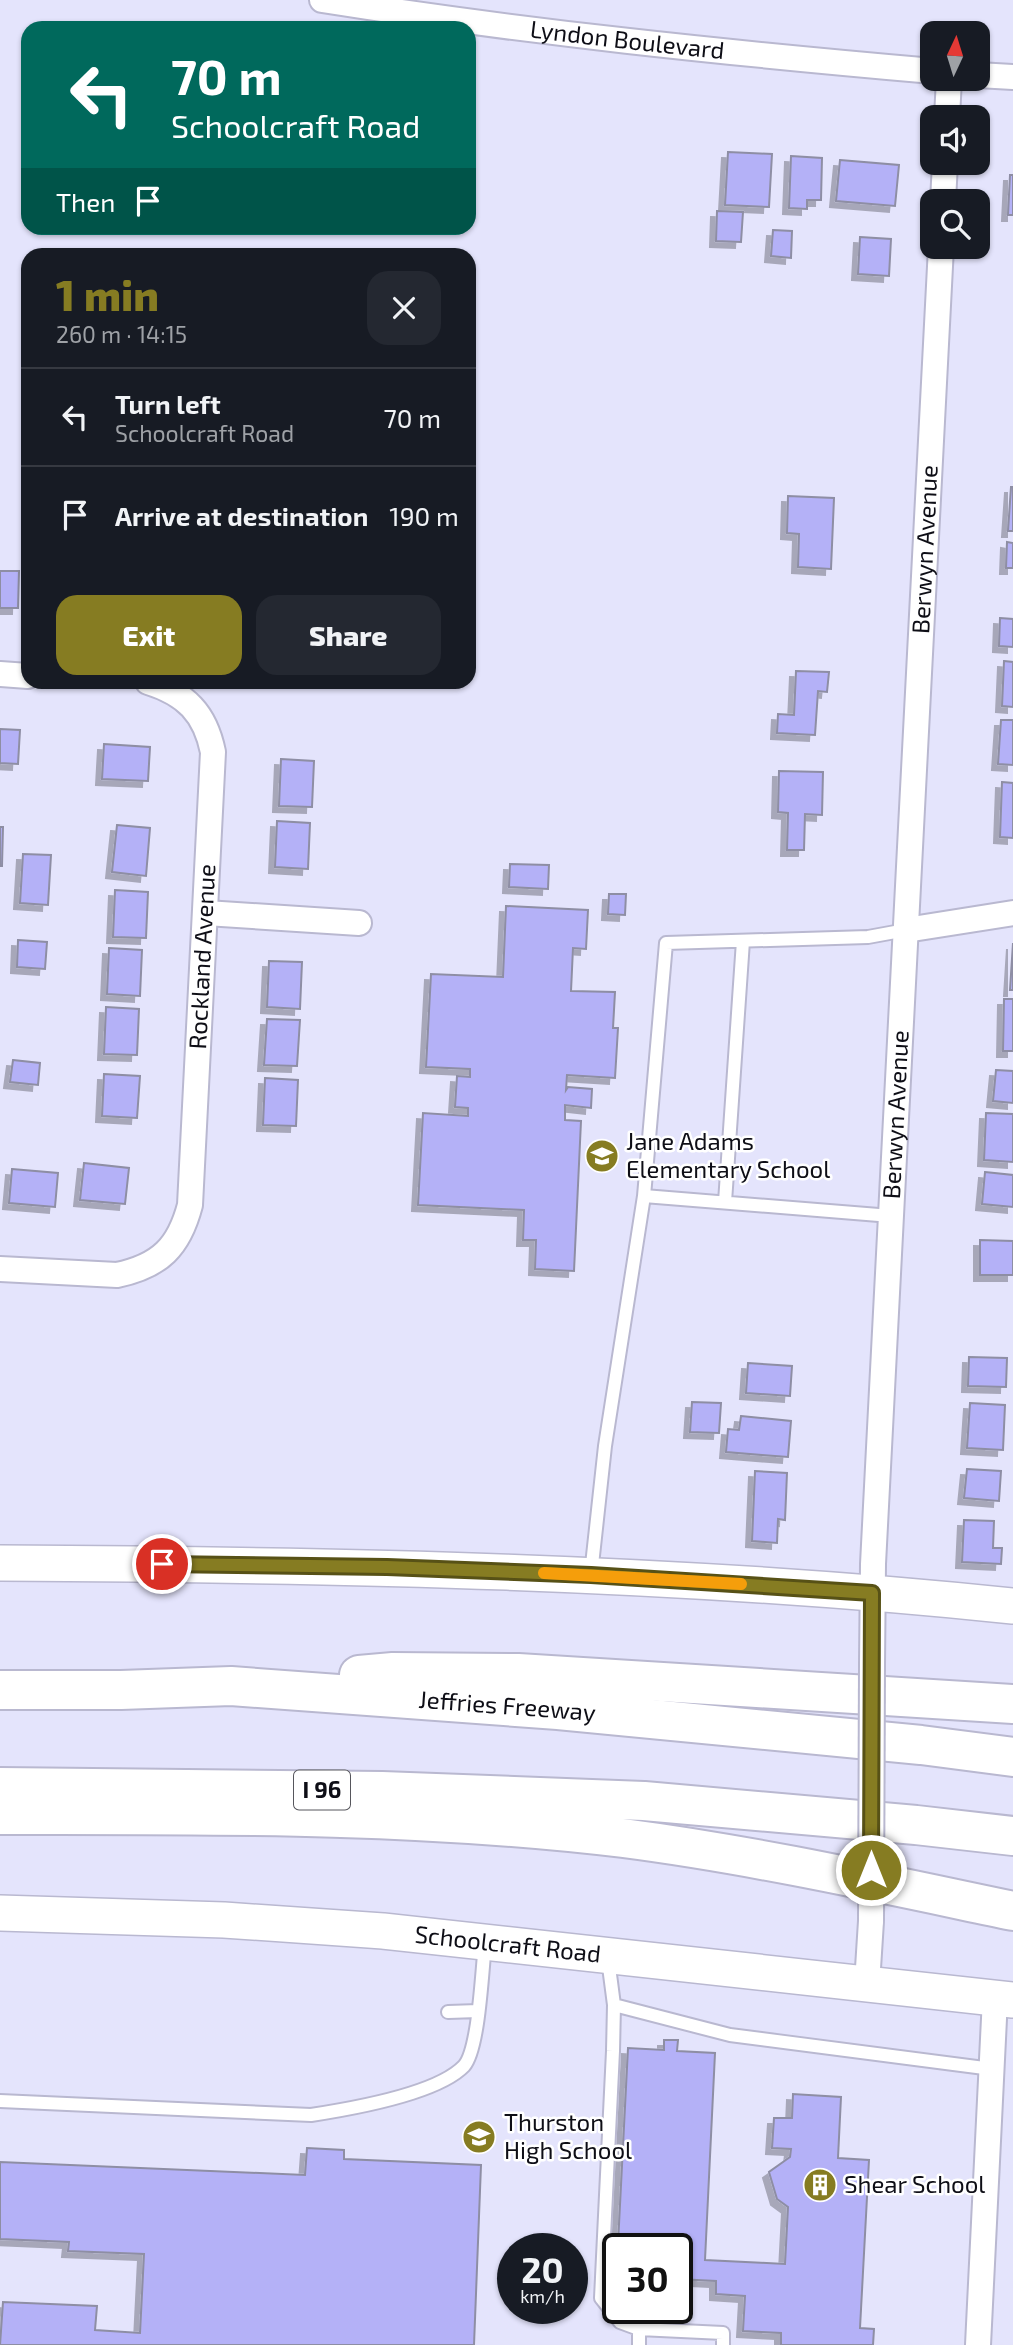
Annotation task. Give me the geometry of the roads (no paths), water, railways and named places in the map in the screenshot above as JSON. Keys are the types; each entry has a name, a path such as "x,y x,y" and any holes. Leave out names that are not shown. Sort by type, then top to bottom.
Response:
{"highway":[{"path":"231,1686 393,1672 518,1673 1013,1704"},
{"name":"Jeffries Freeway","path":"0,1690 231,1686 558,1710 908,1744 1013,1757"},
{"name":"I 96","path":"0,1787 382,1791 644,1801 1013,1836"},
{"path":"0,1815 359,1819 611,1837 760,1859 1013,1911"}],"main road":[{"path":"0,1563 387,1567 591,1575 872,1593 1013,1606"},
{"name":"Schoolcraft Road","path":"0,1913 224,1920 383,1931 1004,1999"}],"street":[{"name":"Lyndon Boulevard","path":"322,0 470,21"},
{"name":"Lyndon Boulevard","path":"476,22 733,54 920,70"},
{"path":"990,76 1013,77"},
{"name":"Berwyn Avenue","path":"867,1984 871,1921 872,1593 940,259"},
{"path":"0,674 21,676"},
{"name":"Rockland Avenue","path":"0,1269 117,1275 136,1271 164,1254 184,1226 190,1205 213,752 203,721 186,700 168,689"},
{"path":"206,913 359,923"},
{"path":"906,930 1013,913"},
{"path":"978,2345 992,2069 1004,1999"}],"lane":[{"path":"591,1575 605,1446 644,1196 666,943 867,937 906,930"},
{"path":"724,1202 743,941"},
{"path":"644,1196 891,1216"},
{"path":"0,2101 311,2115 346,2110 430,2088 465,2065 475,2037 485,1942"},
{"path":"608,1955 614,2005 601,2298 620,2322 639,2329 723,2333 723,2345"},
{"path":"614,2005 730,2035 992,2069"},
{"path":"447,2012 478,2011"},
{"path":"639,2329 639,2345"}],"place":[{"name":"Jane Adams Elementary School","path":"602,1156"},
{"name":"Thurston High School","path":"479,2137"},
{"name":"Shear School","path":"820,2185"}]}
